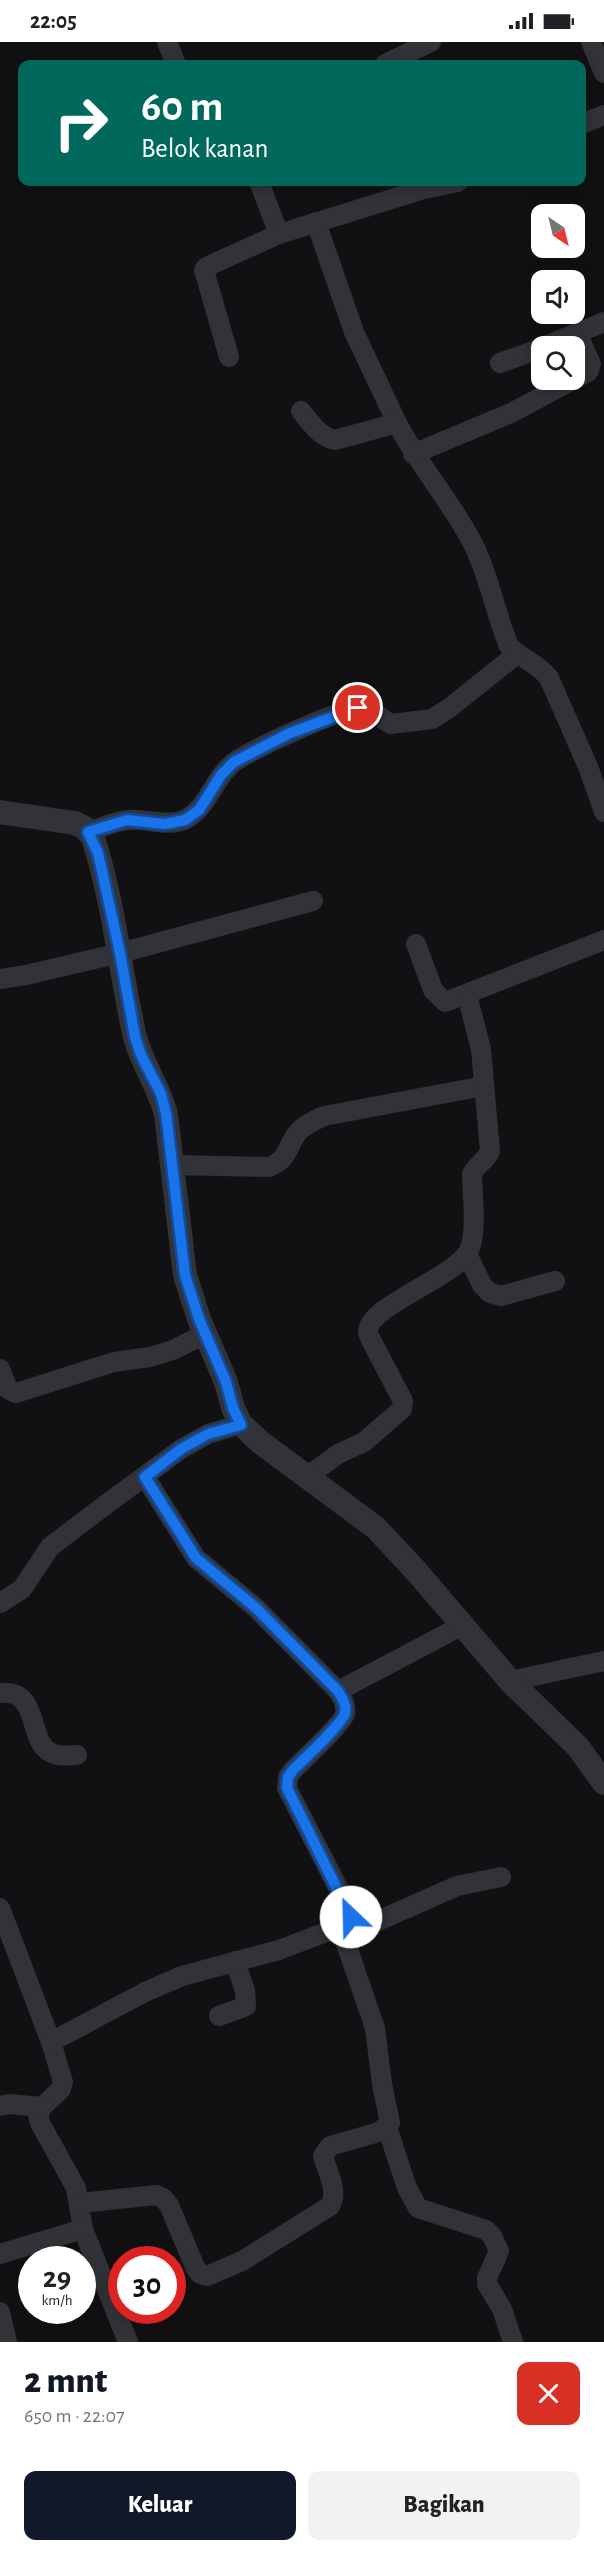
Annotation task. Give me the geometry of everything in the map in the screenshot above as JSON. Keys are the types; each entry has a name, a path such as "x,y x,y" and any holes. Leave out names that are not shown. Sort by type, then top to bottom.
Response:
{"street":[{"path":"167,42 174,60"},
{"path":"393,60 431,42"},
{"path":"591,42 604,74"},
{"path":"586,122 604,115"},
{"path":"261,186 279,234"},
{"path":"229,357 204,270 279,234 439,186"},
{"path":"316,222 354,332 412,454 458,517 473,543 509,645 517,654 542,668 549,678 589,769 604,812"},
{"path":"575,336 604,322"},
{"path":"500,363 531,351"},
{"path":"585,351 591,364 585,374"},
{"path":"412,454 511,413 554,390"},
{"path":"301,411 311,424 329,439 335,440 397,423"},
{"path":"88,832 127,820 165,824 185,820 199,810 221,775 234,762 290,733 358,708 371,711 391,724 432,719 517,654"},
{"path":"0,812 75,823 88,832 98,853 120,953 135,1037 141,1055 161,1094 166,1113 185,1275 205,1334 226,1382 233,1408 241,1425 376,1528 417,1572 510,1681 560,1727 578,1747 604,1783"},
{"path":"0,979 120,953 314,901"},
{"path":"416,944 438,997 445,1002 604,940"},
{"path":"308,1476 338,1454 364,1442 402,1409 403,1401 368,1331 372,1322 393,1305 448,1273 468,1254 472,1242 472,1174 476,1166 488,1157 490,1151 481,1049 467,995"},
{"path":"172,1165 269,1167 283,1160 299,1131 324,1116 484,1086"},
{"path":"468,1254 482,1285 490,1293 501,1296 555,1281"},
{"path":"0,1369 8,1389 16,1393 114,1362 150,1358 173,1350 205,1334"},
{"path":"0,1603 22,1589 50,1547 181,1449 208,1434 241,1425"},
{"path":"51,2042 145,1992 182,1976 279,1950 350,1921 350,1911 287,1788 288,1777 293,1770 337,1726 345,1714 345,1702 338,1691 256,1608 196,1558 145,1477"},
{"path":"338,1691 463,1625"},
{"path":"510,1681 604,1661"},
{"path":"0,1693 17,1694 24,1699 46,1749 56,1755 77,1755"},
{"path":"344,1925 371,1924 458,1886 501,1877"},
{"path":"0,1908 51,2042 63,2082 61,2090 42,2107 38,2115 40,2123 68,2172 80,2202 83,2229 128,2342"},
{"path":"80,2202 156,2195 163,2198 169,2205 195,2267 200,2274 207,2276 242,2261 330,2206 334,2200 334,2193 323,2156 325,2151 330,2146 379,2132 390,2123 382,2084 375,2028 345,1945 344,1925"},
{"path":"219,2016 246,2006 245,1991 234,1961"},
{"path":"0,2106 9,2104 42,2107"},
{"path":"387,2127 406,2188 418,2208 486,2230 497,2243 499,2251 487,2278 487,2284 502,2309 513,2342"},
{"path":"0,2254 83,2229"},
{"path":"0,2312 7,2342"}],"route":[{"path":"351,1917 287,1788 288,1777 293,1770 337,1726 345,1714 345,1702 338,1691 256,1608 196,1558 145,1477 181,1449 208,1434 241,1425 236,1417 226,1382 199,1319 185,1275 166,1113 161,1094 141,1055 135,1037 120,953 98,853 93,838 88,832 127,820 148,820 165,824 185,820 199,810 221,775 234,762 290,733 358,708"}]}
